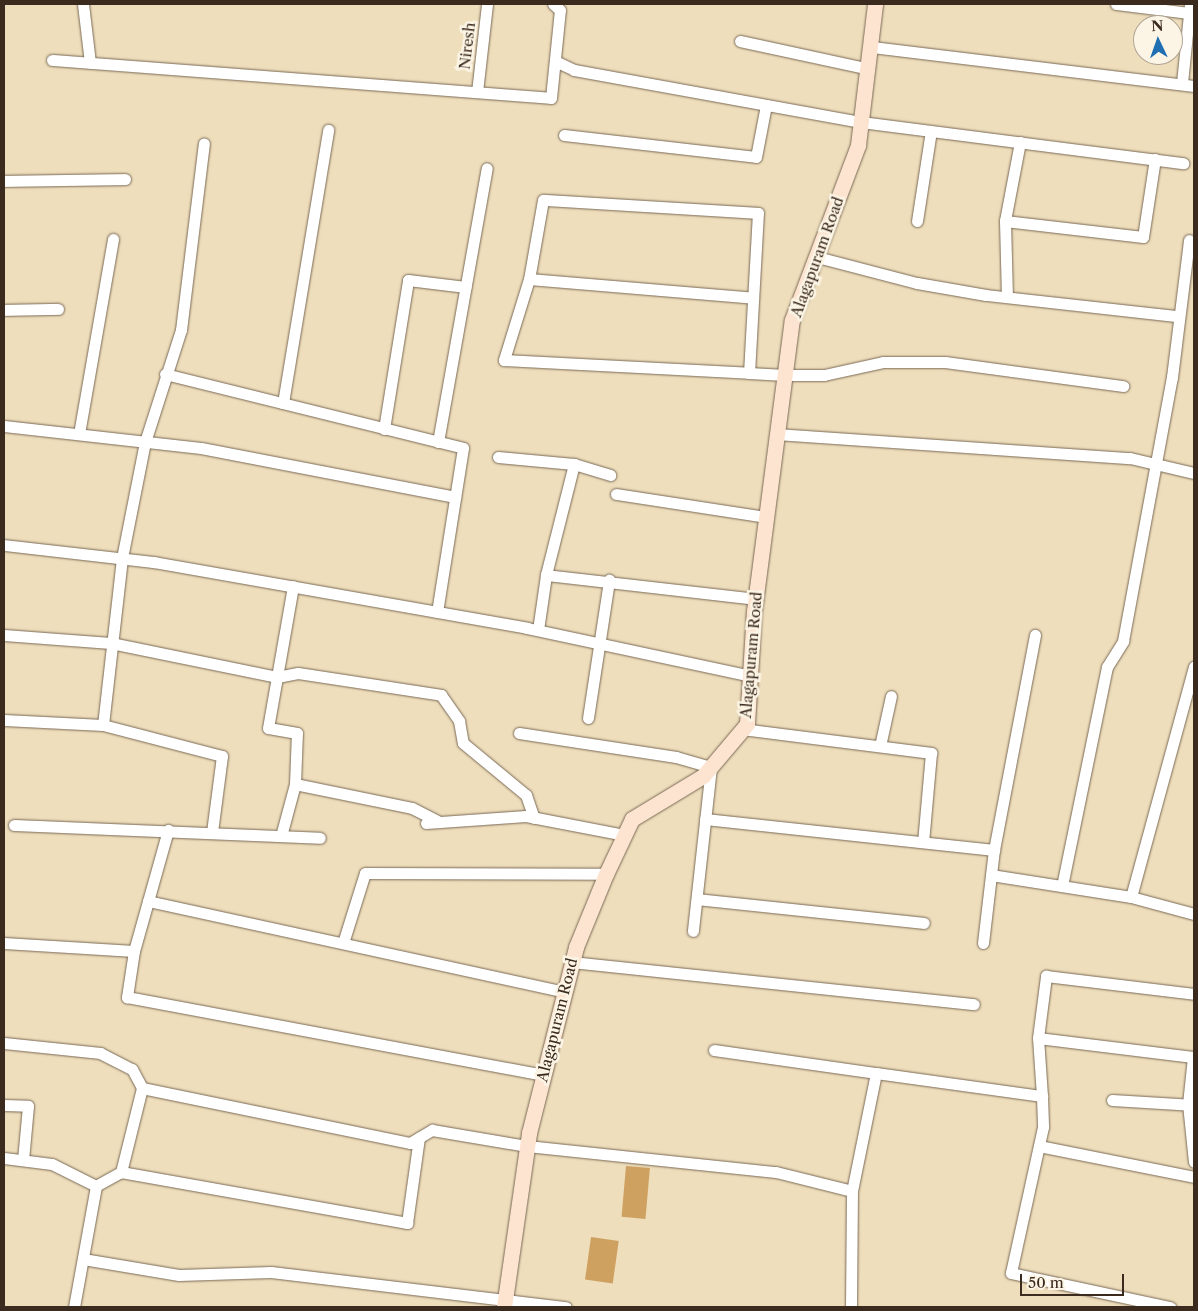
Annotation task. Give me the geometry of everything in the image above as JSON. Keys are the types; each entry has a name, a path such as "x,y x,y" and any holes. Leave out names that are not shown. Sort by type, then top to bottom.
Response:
{"main road":[{"name":"Alagapuram Road","path":"505,1304 527,1146 572,962 606,874 632,820 703,776 747,724 756,600 792,320 858,145 872,47 875,4"}],"street":[{"path":"83,4 90,63"},
{"name":"Niresh","path":"477,92 487,4"},
{"path":"52,60 551,98 560,10 553,4"},
{"path":"1116,4 1190,8 1182,84"},
{"path":"740,41 869,69"},
{"path":"872,47 1194,86"},
{"path":"555,61 574,70 861,122 1183,163"},
{"path":"564,135 756,157 766,105"},
{"path":"283,403 328,130"},
{"path":"917,221 931,131"},
{"path":"1008,297 1005,222 1020,142"},
{"path":"103,725 110,643 122,558 146,442 165,374 181,330 204,143"},
{"path":"1005,222 1143,237 1155,159"},
{"path":"438,442 487,168"},
{"path":"4,181 125,179"},
{"path":"749,373 758,213 544,200 529,279 504,360 784,375 824,375 883,362 945,362 1123,386"},
{"path":"79,434 113,239"},
{"path":"1062,886 1107,666 1123,641 1157,464 1189,240"},
{"path":"817,257 917,283 1008,297 1177,316"},
{"path":"529,279 753,298"},
{"path":"384,429 408,280 466,287"},
{"path":"4,310 58,309"},
{"path":"165,374 463,448 437,612"},
{"path":"4,426 146,442 455,497"},
{"path":"776,434 1130,458 1194,473"},
{"path":"498,457 574,464 610,475"},
{"path":"538,630 546,575 574,464"},
{"path":"616,494 766,517"},
{"path":"4,545 122,558 293,586 538,630 750,676"},
{"path":"546,575 609,580 756,600"},
{"path":"588,718 609,580"},
{"path":"281,836 296,784 297,733 268,728 293,586"},
{"path":"4,634 110,643 276,677 298,673 441,695 459,721 463,742 526,795 534,818"},
{"path":"983,943 994,850 1035,635"},
{"path":"1131,897 1194,666"},
{"path":"880,746 891,696"},
{"path":"4,720 103,725 222,756 212,832"},
{"path":"742,729 930,753 923,842"},
{"path":"519,734 676,757 711,767 693,931"},
{"path":"296,784 412,808 440,822"},
{"path":"426,823 534,818 624,835"},
{"path":"705,819 994,850"},
{"path":"14,825 168,830 320,838"},
{"path":"168,830 134,952 127,997 544,1075"},
{"path":"343,943 365,873 606,874"},
{"path":"991,875 1131,897 1194,914"},
{"path":"697,898 924,923"},
{"path":"148,901 564,992"},
{"path":"4,944 134,952"},
{"path":"572,962 974,1004"},
{"path":"1170,1307 1012,1273 1039,1146 1042,1096 1038,1038 1046,976 1194,994"},
{"path":"1038,1038 1193,1057 1191,1104 1194,1162"},
{"path":"4,1043 100,1053 132,1069 142,1088 120,1172"},
{"path":"714,1050 1042,1096"},
{"path":"851,1307 852,1191 876,1073"},
{"path":"142,1088 410,1143 432,1130 527,1146 776,1172 852,1191"},
{"path":"1112,1100 1191,1104"},
{"path":"4,1105 28,1106 23,1160"},
{"path":"74,1307 96,1186 120,1172 407,1224 419,1138"},
{"path":"1039,1146 1194,1177"},
{"path":"4,1158 52,1164 96,1186"},
{"path":"83,1259 179,1275 271,1272 505,1304 566,1307"}],"building":[{"path":"626,1166 650,1168 645,1219 622,1217"},
{"path":"591,1237 619,1241 613,1283 585,1280"}]}
